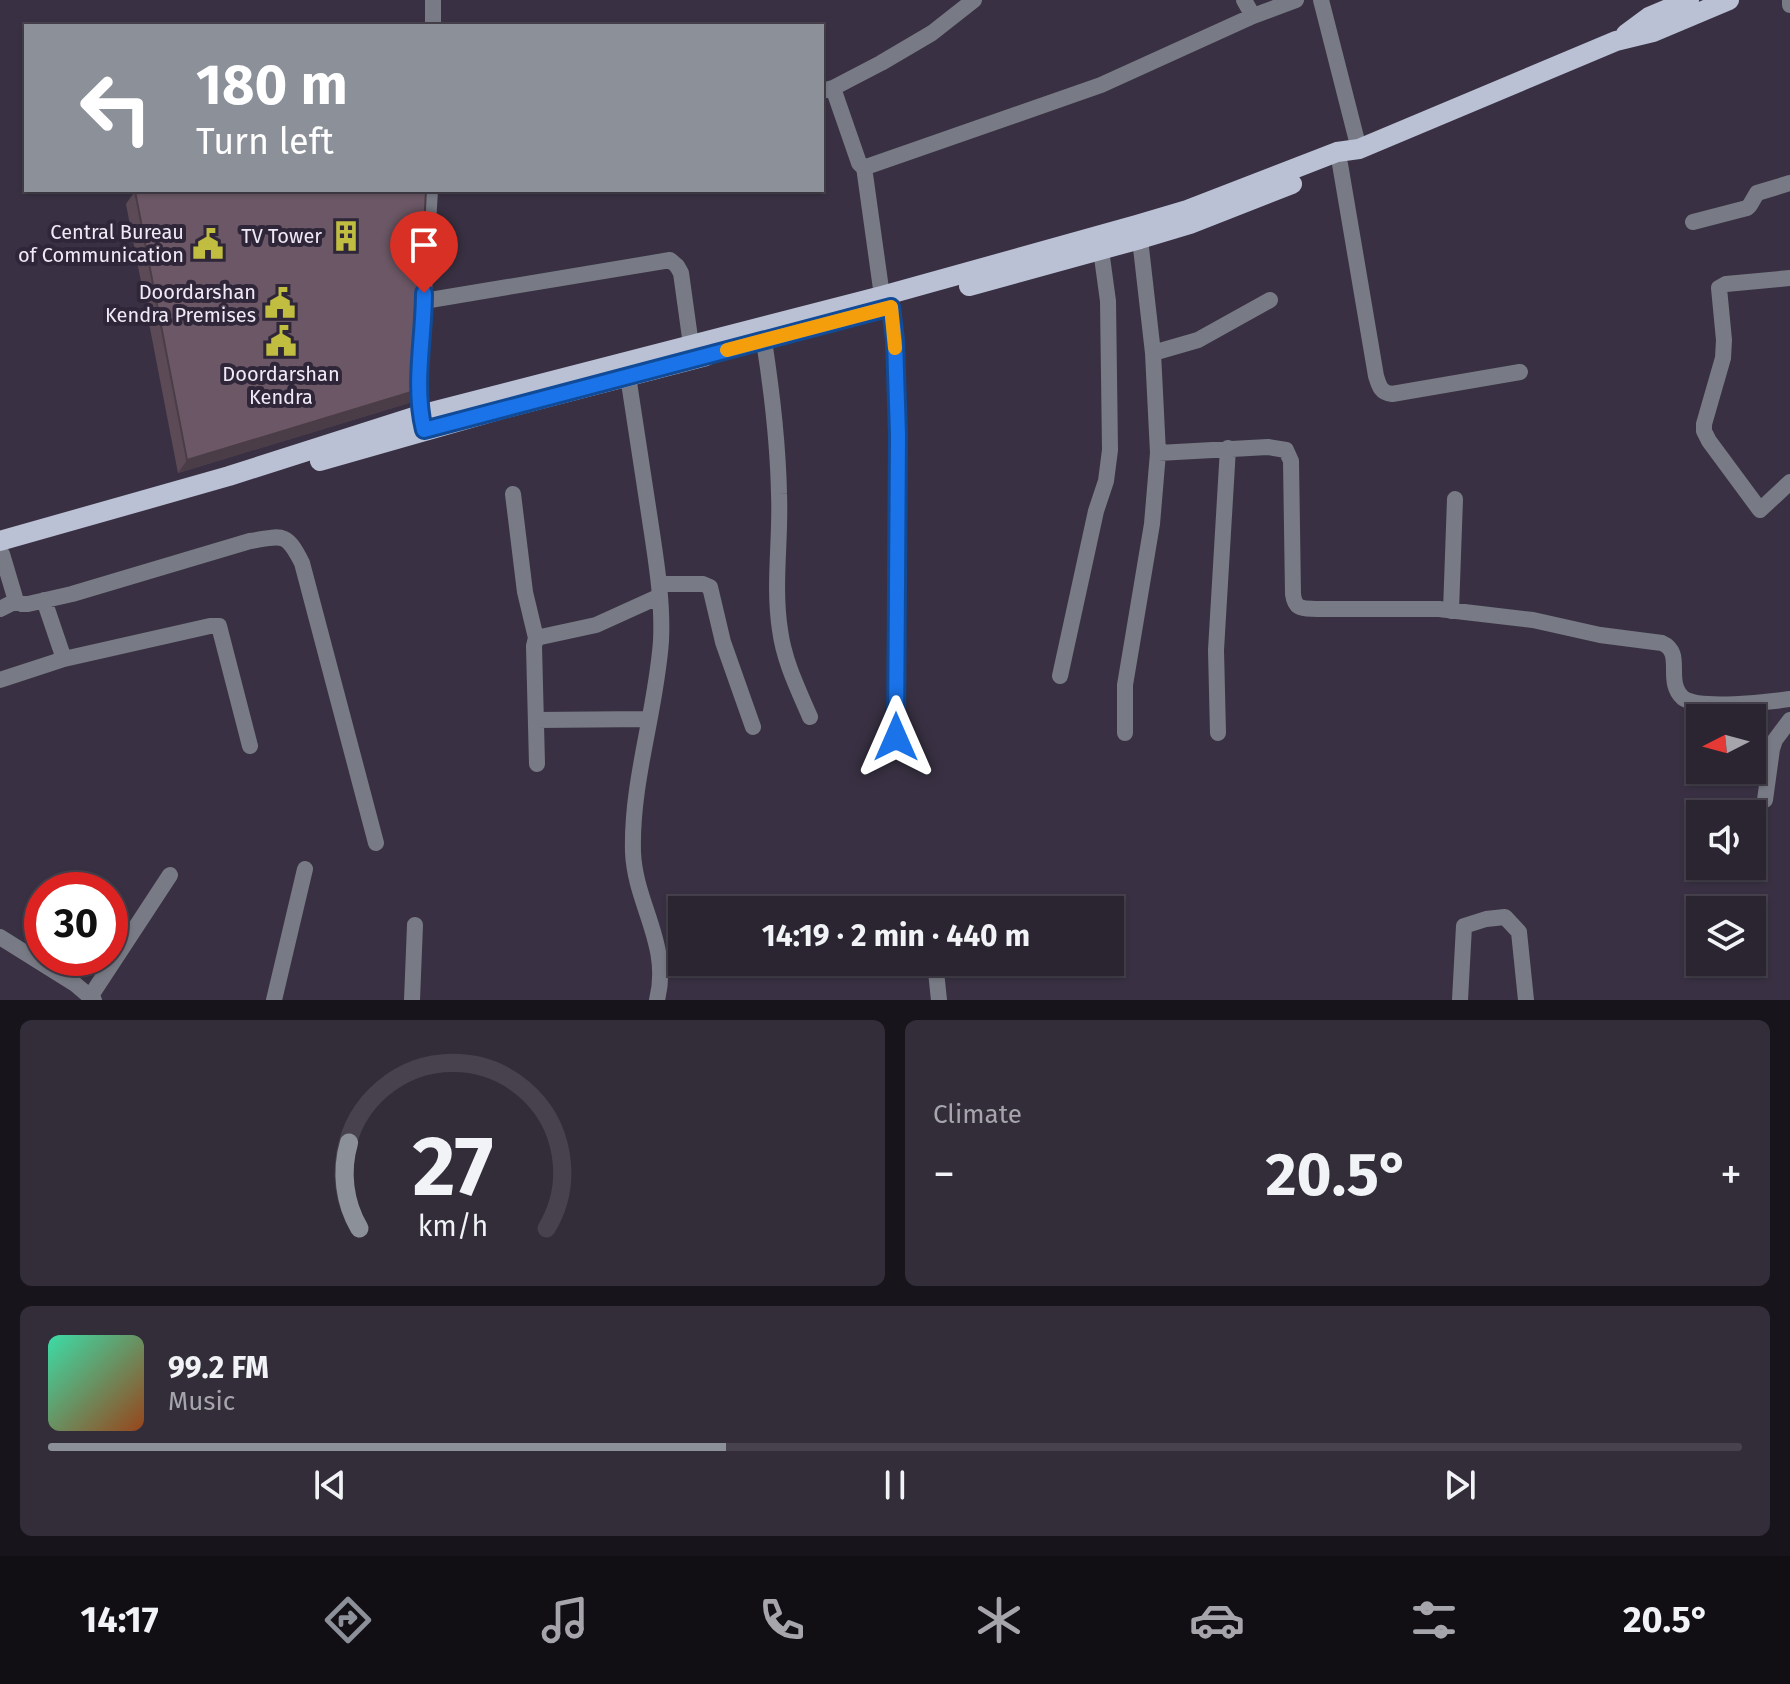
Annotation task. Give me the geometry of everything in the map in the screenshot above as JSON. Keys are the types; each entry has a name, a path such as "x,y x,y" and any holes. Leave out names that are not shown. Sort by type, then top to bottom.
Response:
{"main road":[{"path":"1616,41 1649,17 1689,0"},
{"path":"422,423 764,341 1162,218 1337,152 1359,149 1616,41 1653,32 1729,0"},
{"path":"1,550 691,345 886,302 1140,239 1238,206 1340,164 1359,149"}],"street":[{"path":"433,0 433,24"},
{"path":"896,737 898,435 895,340 864,167 859,163 828,89 932,33 974,0"},
{"path":"1244,0 1253,16"},
{"path":"864,167 1101,85 1253,16 1296,0"},
{"path":"1321,0 1359,149"},
{"path":"1340,164 1380,389 1392,394 1520,372"},
{"path":"1693,222 1747,208 1757,193 1790,183"},
{"path":"422,423 419,377 430,192"},
{"path":"1125,733 1125,685 1152,524 1158,453 1153,353 1140,239"},
{"path":"1060,676 1093,525 1106,481 1110,450 1108,301 1101,250"},
{"path":"424,301 670,260 681,273 691,345"},
{"path":"1790,278 1726,284 1719,288 1723,358 1704,428 1709,441 1760,510 1790,482"},
{"path":"1153,353 1184,346 1270,300"},
{"path":"764,341 779,481 777,606 780,632 786,658 810,717"},
{"path":"628,376 660,590 661,641 640,776 633,855 659,952 657,1000"},
{"path":"1158,453 1268,447 1286,450 1291,461 1293,594 1299,607 1451,611 1533,620 1600,635 1662,643 1670,646 1673,652 1673,679 1677,690 1690,702 1710,705 1790,699"},
{"path":"1218,733 1216,650 1228,448"},
{"path":"513,494 525,592 536,638 537,764"},
{"path":"1451,611 1455,499"},
{"path":"1,550 16,601 22,604 72,594 250,541 279,537 288,540 302,563 376,843"},
{"path":"536,638 596,625 660,590 707,584 723,642 753,727"},
{"path":"44,600 64,659"},
{"path":"0,609 16,601"},
{"path":"0,680 64,659 219,626 250,746"},
{"path":"536,720 649,719"},
{"path":"1765,800 1772,749 1790,720"},
{"path":"274,1000 305,869"},
{"path":"0,937 92,998 170,875"},
{"path":"1460,1000 1464,926 1505,917 1519,932 1526,1000"},
{"path":"412,1000 415,925"},
{"path":"936,976 939,1000"}],"building":[{"name":"Doordarshan Kendra Premises","path":"135,192 426,192 418,390 187,460"}],"slow traffic":[{"path":"727,350 891,307 895,348"}],"place":[{"name":"TV Tower","path":"346,236"},
{"name":"Central Bureau of Communication","path":"208,244"},
{"name":"Doordarshan Kendra Premises","path":"280,303"},
{"name":"Doordarshan Kendra","path":"281,341"}],"route":[{"path":"424,293 419,377 420,415 424,430 891,307 898,435 896,737"}]}
